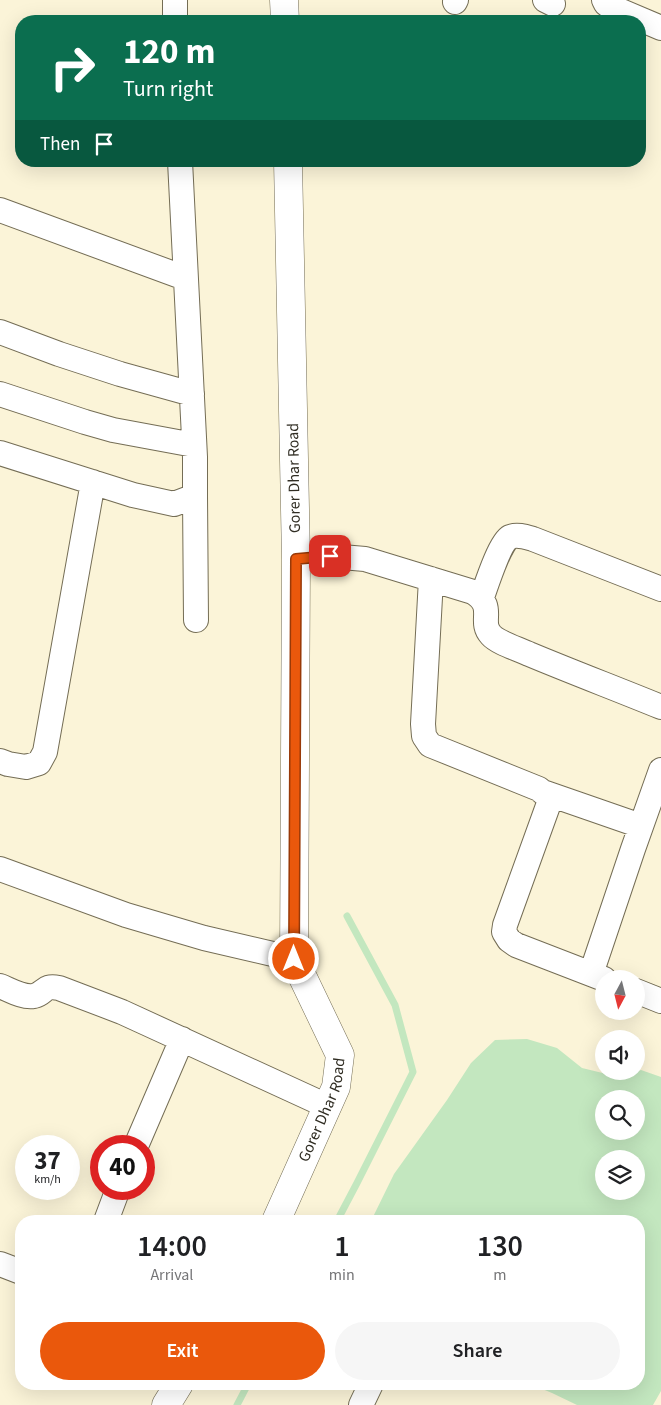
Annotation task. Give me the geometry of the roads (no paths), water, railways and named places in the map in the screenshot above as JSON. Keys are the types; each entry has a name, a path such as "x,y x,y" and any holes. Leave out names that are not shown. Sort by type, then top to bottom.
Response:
{"street":[{"path":"175,0 175,15"},
{"path":"284,0 285,15"},
{"path":"604,0 606,4 630,15"},
{"path":"646,22 661,28"},
{"path":"180,167 194,445 196,620"},
{"name":"Gorer Dhar Road","path":"279,1215 336,1087 340,1055 294,959 296,559 288,167"},
{"path":"0,210 185,278"},
{"path":"0,332 120,374 192,394"},
{"path":"0,394 113,430 194,445"},
{"path":"0,453 133,495 174,504 195,496"},
{"path":"0,761 26,767 39,763 44,752 93,482"},
{"path":"482,597 502,545 509,537 519,536 533,539 661,589"},
{"path":"296,559 330,556 365,559 473,592 482,597 486,606 487,628 491,636 556,665 661,707"},
{"path":"431,579 423,724 424,736 430,745 543,792 641,826"},
{"path":"599,970 641,826 661,770"},
{"path":"543,792 547,796 549,803 505,924 504,932 509,940 516,945 595,975"},
{"path":"0,869 126,914 204,938 294,959"},
{"path":"0,986 32,996 37,995 44,988 51,986 59,988 122,1012 327,1106"},
{"path":"645,995 661,1001"},
{"path":"141,1135 182,1039"},
{"path":"108,1215 114,1200"},
{"path":"0,1264 15,1270"},
{"path":"166,1405 175,1390"},
{"path":"361,1405 368,1390"}],"waterway":[{"path":"340,1215 413,1072 395,1005 347,916"},
{"path":"237,1405 245,1390"}]}
